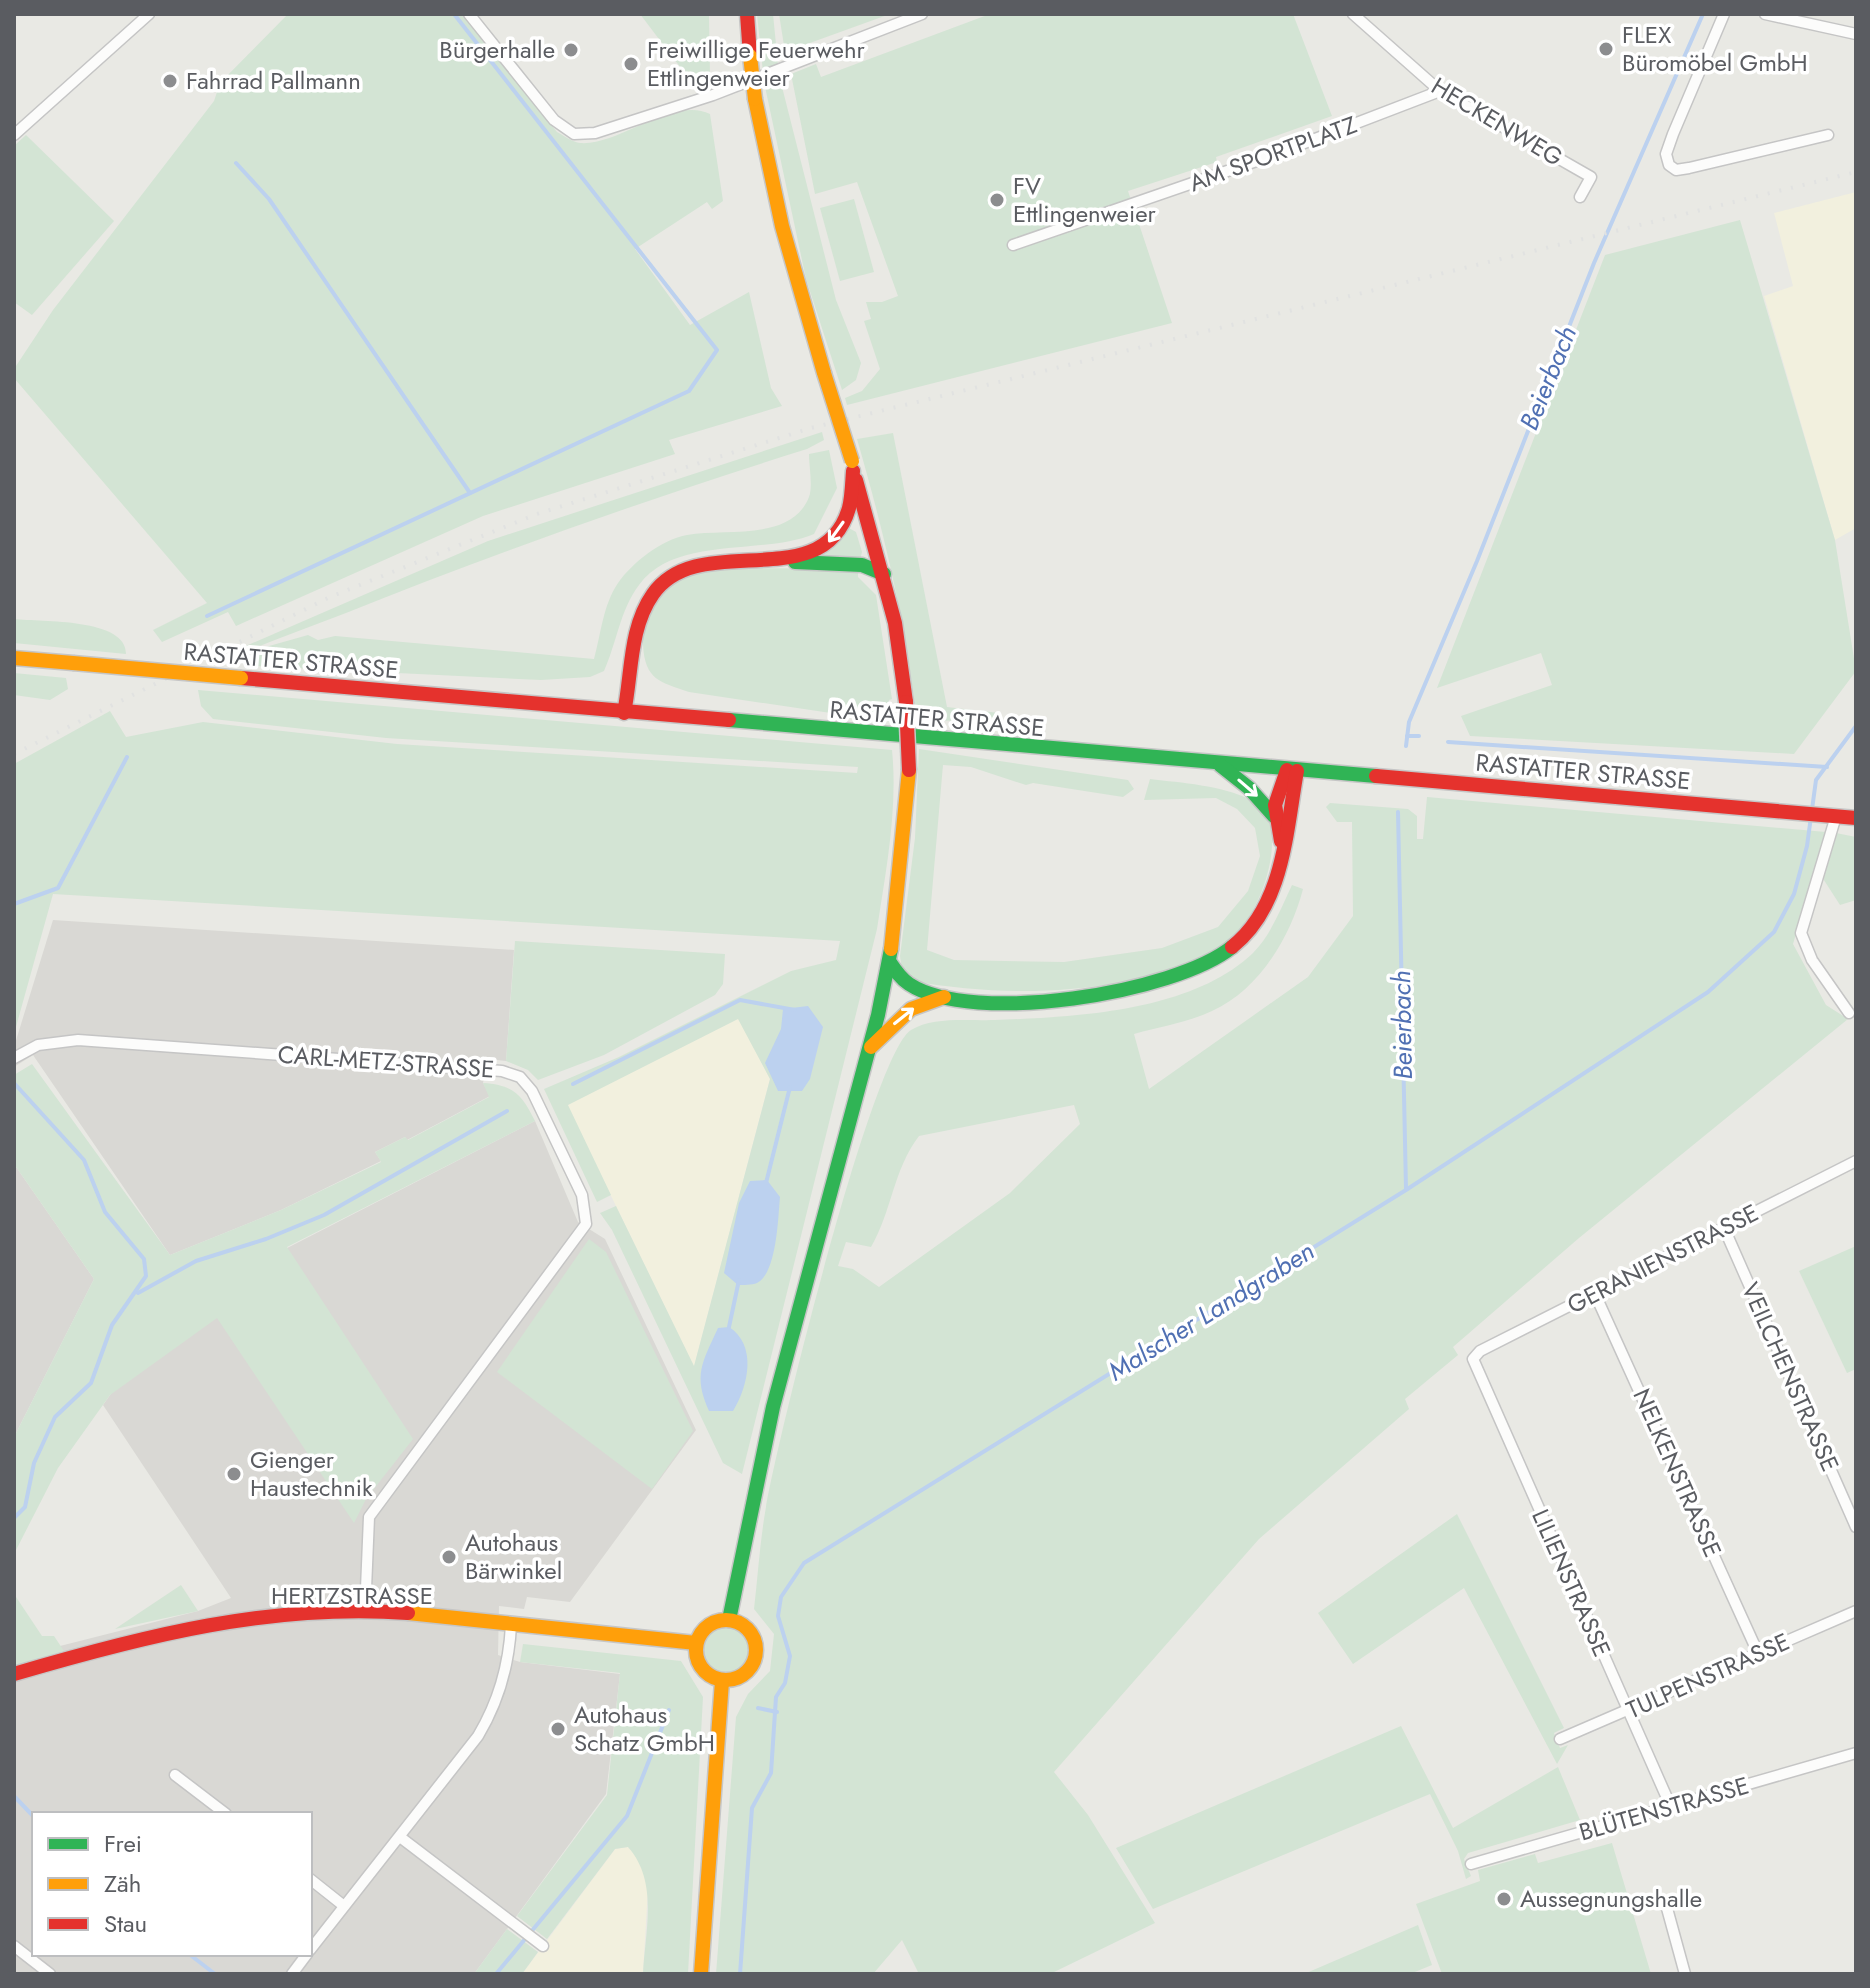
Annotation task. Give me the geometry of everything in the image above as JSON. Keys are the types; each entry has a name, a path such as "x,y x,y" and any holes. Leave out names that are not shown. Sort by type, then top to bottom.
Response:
{"main road":[{"path":"729,1620 776,1392 871,1047 889,961 904,856 909,770 906,702 895,623 884,574 782,226 755,99 747,14"},
{"path":"781,560 821,549 838,531 848,511 853,466"},
{"path":"624,713 641,614 664,582 688,569 723,561 781,560 862,565 884,574"},
{"name":"RASTATTER STRASSE","path":"14,658 1856,818"},
{"path":"1219,765 1263,801 1274,816 1283,845"},
{"path":"889,961 899,976 911,985 945,997 1058,999 1156,985 1196,971 1222,957 1245,938 1264,910 1277,877 1292,770"},
{"path":"1274,816 1277,787 1292,770"},
{"path":"871,1047 911,1009 945,997"},
{"name":"HERTZSTRASSE","path":"14,1674 154,1634 215,1622 365,1613 403,1613 696,1643"},
{"path":"729,1620 738,1622 752,1635 756,1654 754,1663 741,1677 722,1681 704,1672 695,1654 696,1643 704,1628 729,1620"},
{"path":"701,1974 713,1768 722,1681"}],"street":[{"path":"14,135 149,14"},
{"path":"469,14 554,120 574,134 595,133 713,95 922,14"},
{"name":"HECKENWEG","path":"1353,14 1440,91 1591,177 1580,197"},
{"path":"1724,14 1673,134 1666,154 1669,165 1676,170 1689,168 1828,135"},
{"path":"1765,14 1856,34"},
{"name":"AM SPORTPLATZ","path":"1013,245 1268,157 1440,91"},
{"path":"1836,816 1801,933 1812,960 1849,1013"},
{"name":"CARL-METZ-STRASSE","path":"14,1058 49,1042 91,1041 502,1071 520,1077 532,1091 582,1195 586,1224 369,1517 365,1613"},
{"name":"GERANIENSTRASSE","path":"1473,1359 1480,1351 1856,1161"},
{"name":"VEILCHENSTRASSE","path":"1724,1228 1856,1527"},
{"name":"NELKENSTRASSE","path":"1595,1294 1758,1653"},
{"name":"LILIENSTRASSE","path":"1473,1359 1671,1807"},
{"name":"TULPENSTRASSE","path":"1560,1739 1856,1611"},
{"path":"312,1948 400,1837 488,1718 506,1671 511,1625"},
{"name":"BLÜTENSTRASSE","path":"1471,1864 1856,1753"},
{"path":"175,1775 223,1812"},
{"path":"400,1837 543,1946"},
{"path":"312,1881 344,1906"},
{"path":"1665,1901 1685,1974"},
{"path":"14,1946 50,1974"},
{"path":"292,1974 306,1956"}],"shaded area":[{"path":"1856,192 1856,528 1835,540 1764,296 1793,286 1774,213"},
{"path":"53,920 514,950 506,1061 488,1059 483,1083 490,1096 407,1140 405,1137 375,1152 381,1161 281,1210 170,1255 33,1055 14,1067 14,1047"},
{"path":"739,1018 770,1079 694,1367 567,1105"},
{"path":"535,1121 578,1222 605,1239 696,1430 570,1602 527,1597 524,1609 499,1606 498,1655 520,1662 620,1674 606,1794 474,1974 14,1974 14,1666 63,1652 60,1646 198,1611 231,1598 103,1405 172,1307"},
{"path":"14,1164 94,1279 14,1437"},
{"path":"628,1847 642,1863 648,1888 643,1974 522,1974 615,1849"}],"green space":[{"path":"288,14 461,14 557,132 580,143 612,137 680,111 695,110 710,114 723,201 712,209 707,202 635,249 690,325 749,292 771,388 782,406 669,440 675,454 483,516 236,626 228,612 162,642 153,630 207,603 14,378 14,369 53,310 214,101 220,83"},
{"path":"640,14 709,14 710,76 693,84"},
{"path":"757,14 773,14 779,75 836,300 861,363 856,380 842,390 806,279 764,82"},
{"path":"779,14 890,14 785,52"},
{"name":"FV Ettlingenweier","path":"990,14 1293,14 1332,116 1216,157 1217,162 1128,191 1172,323 847,405 845,398 862,391 880,369 864,321 871,319 866,302 882,302 898,296 857,182 815,194 791,74 816,64 821,77"},
{"path":"26,135 114,221 32,315 14,302 14,146"},
{"path":"854,199 874,272 840,281 820,208"},
{"path":"1740,220 1835,540 1856,671 1794,754 1470,736 1461,716 1552,685 1541,653 1437,688 1605,255"},
{"path":"822,432 824,440 807,449 575,526 221,662 209,662 488,541"},
{"path":"893,433 947,707 999,713 1000,720 917,721 893,579 857,439"},
{"path":"829,450 837,488 814,534 770,544 697,553 674,559 655,569 639,585 627,605 604,671 590,677 541,680 254,666 250,658 255,650 308,635 318,640 335,636 594,659 613,592 639,560 677,537 756,530 788,521 800,511 809,497 809,454"},
{"path":"847,527 856,532 862,552 860,560 814,559 829,549"},
{"path":"722,570 858,570 858,577 876,595 892,699 889,700 891,722 689,692 662,682 647,666 643,645 645,624 654,604 677,581"},
{"path":"14,619 98,628 123,642 126,654 14,643"},
{"path":"14,673 66,678 68,689 50,700 14,695"},
{"path":"198,690 892,750 892,817 877,929 742,1474 723,1463 612,1230 600,1213 616,1206 694,1366 770,1079 738,1019 568,1105 611,1195 597,1202 544,1089 619,1057 791,971 836,960 840,941 53,894 14,1034 14,764 110,711 126,737 203,722 397,744 857,773 858,767 386,738 213,719 201,706"},
{"path":"919,749 1128,780 1134,789 1123,797 1033,783 1026,785 971,767 943,765 927,950 954,960 1064,962 1162,948 1218,927 1248,891 1260,856 1255,828 1237,809 1216,798 1144,800 1150,779 1227,791 1251,800 1264,811 1272,846 1269,867 1255,907 1234,935 1210,953 1154,978 1040,991 963,988 912,981 902,970 900,956 915,838"},
{"path":"1427,797 1826,832 1793,944 1826,1005 1848,1019 1579,1238 1453,1347 1458,1355 1405,1399 1409,1409 1259,1539 1054,1772 1088,1815 1155,1923 1050,1974 919,1974 902,1940 873,1974 716,1974 736,1717 748,1694 770,1671 774,1634 754,1609 766,1507 828,1253 873,1106 894,1055 911,1030 930,1023 1095,1013 1131,1008 1198,988 1227,973 1253,953 1270,930 1292,885 1303,889 1281,943 1271,960 1244,990 1229,1002 1203,1015 1134,1034 1149,1089 1308,977 1353,916 1352,822 1337,822 1326,807 1330,803 1408,809 1417,816 1417,839 1423,839","holes":["1074,1105 1080,1124 1010,1193 879,1287 853,1269 838,1266 846,1242 871,1247 903,1163 919,1136"]},
{"path":"1836,833 1856,837 1856,900 1840,905 1822,877"},
{"path":"515,941 725,954 723,984 715,995 604,1055 538,1080 528,1070 506,1061"},
{"path":"32,1064 170,1255 281,1210 381,1162 375,1152 405,1137 408,1140 489,1097 483,1083 510,1089 526,1104 535,1121 287,1247 413,1439 366,1499 354,1523 217,1318 110,1395 58,1468 14,1554 14,1437 94,1279 14,1164 14,1075"},
{"path":"589,1239 606,1252 693,1431 652,1489 497,1372"},
{"path":"1856,1246 1856,1369 1847,1373 1799,1271"},
{"path":"1457,1514 1564,1728 1554,1733 1560,1748 1568,1745 1557,1764 1464,1588 1353,1664 1318,1613"},
{"path":"181,1585 198,1611 115,1629"},
{"path":"14,1594 42,1636 54,1636 64,1651 14,1666"},
{"path":"726,1626 743,1633 750,1650 743,1667 726,1674 709,1667 702,1650 709,1633"},
{"path":"523,1644 681,1661 703,1697 688,1974 643,1974 647,1891 638,1861 628,1847 615,1849 547,1939 517,1916 607,1795 620,1673 520,1662"},
{"path":"1401,1726 1453,1828 1558,1767 1580,1820 1468,1853 1464,1859 1471,1876 1466,1879 1458,1851 1430,1794 1153,1909 1116,1848"},
{"path":"1612,1843 1651,1974 1442,1974 1416,1904 1480,1881 1478,1870 1535,1854 1538,1863"},
{"path":"1418,1925 1432,1965 1410,1974 1304,1974"},
{"path":"507,1929 538,1952 522,1974 474,1974"}],"water":[{"path":"808,1006 823,1027 810,1079 802,1091 778,1091 765,1063 781,1029 783,1009"},
{"path":"767,1180 780,1197 773,1257 764,1277 757,1283 738,1285 724,1273 739,1203 750,1181"},
{"path":"729,1327 744,1344 748,1366 746,1378 733,1411 709,1411 701,1388 702,1369 718,1328"}],"waterway":[{"path":"207,616 689,391 717,350 454,14"},
{"name":"Beierbach","path":"1406,746 1409,722 1477,561 1594,263 1703,14"},
{"path":"236,163 269,199 470,493"},
{"name":"Malscher Landgraben","path":"740,1974 752,1808 771,1773 776,1697 785,1683 790,1656 778,1616 781,1597 804,1563 1406,1190 1708,992 1774,932 1794,894 1807,846 1816,780 1856,726"},
{"path":"1407,736 1419,736"},
{"path":"1448,742 1827,767"},
{"path":"14,904 58,888 127,757"},
{"name":"Beierbach","path":"1398,812 1406,1189"},
{"path":"573,1084 740,1000 795,1010"},
{"path":"14,1083 84,1160 105,1212 144,1259 146,1276 112,1325 91,1383 55,1417 34,1463 25,1507 14,1518"},
{"path":"766,1183 790,1087"},
{"path":"138,1293 196,1261 266,1239 324,1215 507,1111"},
{"path":"729,1327 739,1280"},
{"path":"758,1708 777,1712"},
{"path":"496,1974 627,1816 669,1710"},
{"path":"14,1796 32,1815"},
{"path":"192,1956 215,1974"}],"railway":[{"path":"14,754 330,597 537,514 811,428 1856,172"}],"traffic: fast":[{"path":"795,562 862,565 884,574"},
{"path":"729,720 1376,776"},
{"path":"1220,765 1249,788 1274,816"},
{"path":"889,961 909,984 939,996 978,1002 1024,1003 1122,990 1204,964 1232,947"},
{"path":"729,1620 773,1407 878,1015 891,949"}],"traffic: slow":[{"path":"750,56 755,99"},
{"path":"755,99 782,226 824,373"},
{"path":"824,373 852,461"},
{"path":"14,658 73,663"},
{"path":"73,663 241,678"},
{"path":"891,949 909,770"},
{"path":"871,1047 911,1009 944,997"},
{"path":"408,1613 696,1643"},
{"path":"726,1620 738,1622 747,1629 754,1638 756,1650 754,1662 747,1671 738,1678 726,1680 714,1678 705,1671 698,1662 696,1650 698,1638 705,1629 714,1622 726,1620"},
{"path":"701,1974 722,1681"}],"traffic: jam":[{"path":"747,14 750,56"},
{"path":"624,713 635,636 653,594 674,575 699,565 788,557 814,550 835,535 849,508 853,471"},
{"path":"856,480 895,623 906,702"},
{"path":"241,678 729,720"},
{"path":"906,702 909,770"},
{"path":"1281,841 1275,805 1287,770"},
{"path":"1232,947 1263,911 1273,889 1297,771"},
{"path":"1376,776 1856,818"},
{"path":"14,1674 159,1635 258,1618 357,1611 408,1613"}],"place":[{"name":"FLEX Büromöbel GmbH","path":"1606,49"},
{"name":"Bürgerhalle","path":"571,50"},
{"name":"Freiwillige Feuerwehr Ettlingenweier","path":"631,64"},
{"name":"Fahrrad Pallmann","path":"170,81"},
{"name":"FV Ettlingenweier","path":"997,200"},
{"name":"Gienger Haustechnik","path":"234,1474"},
{"name":"Autohaus Bärwinkel","path":"449,1557"},
{"name":"Autohaus Schatz GmbH","path":"558,1729"},
{"name":"Aussegnungshalle","path":"1504,1899"}]}
